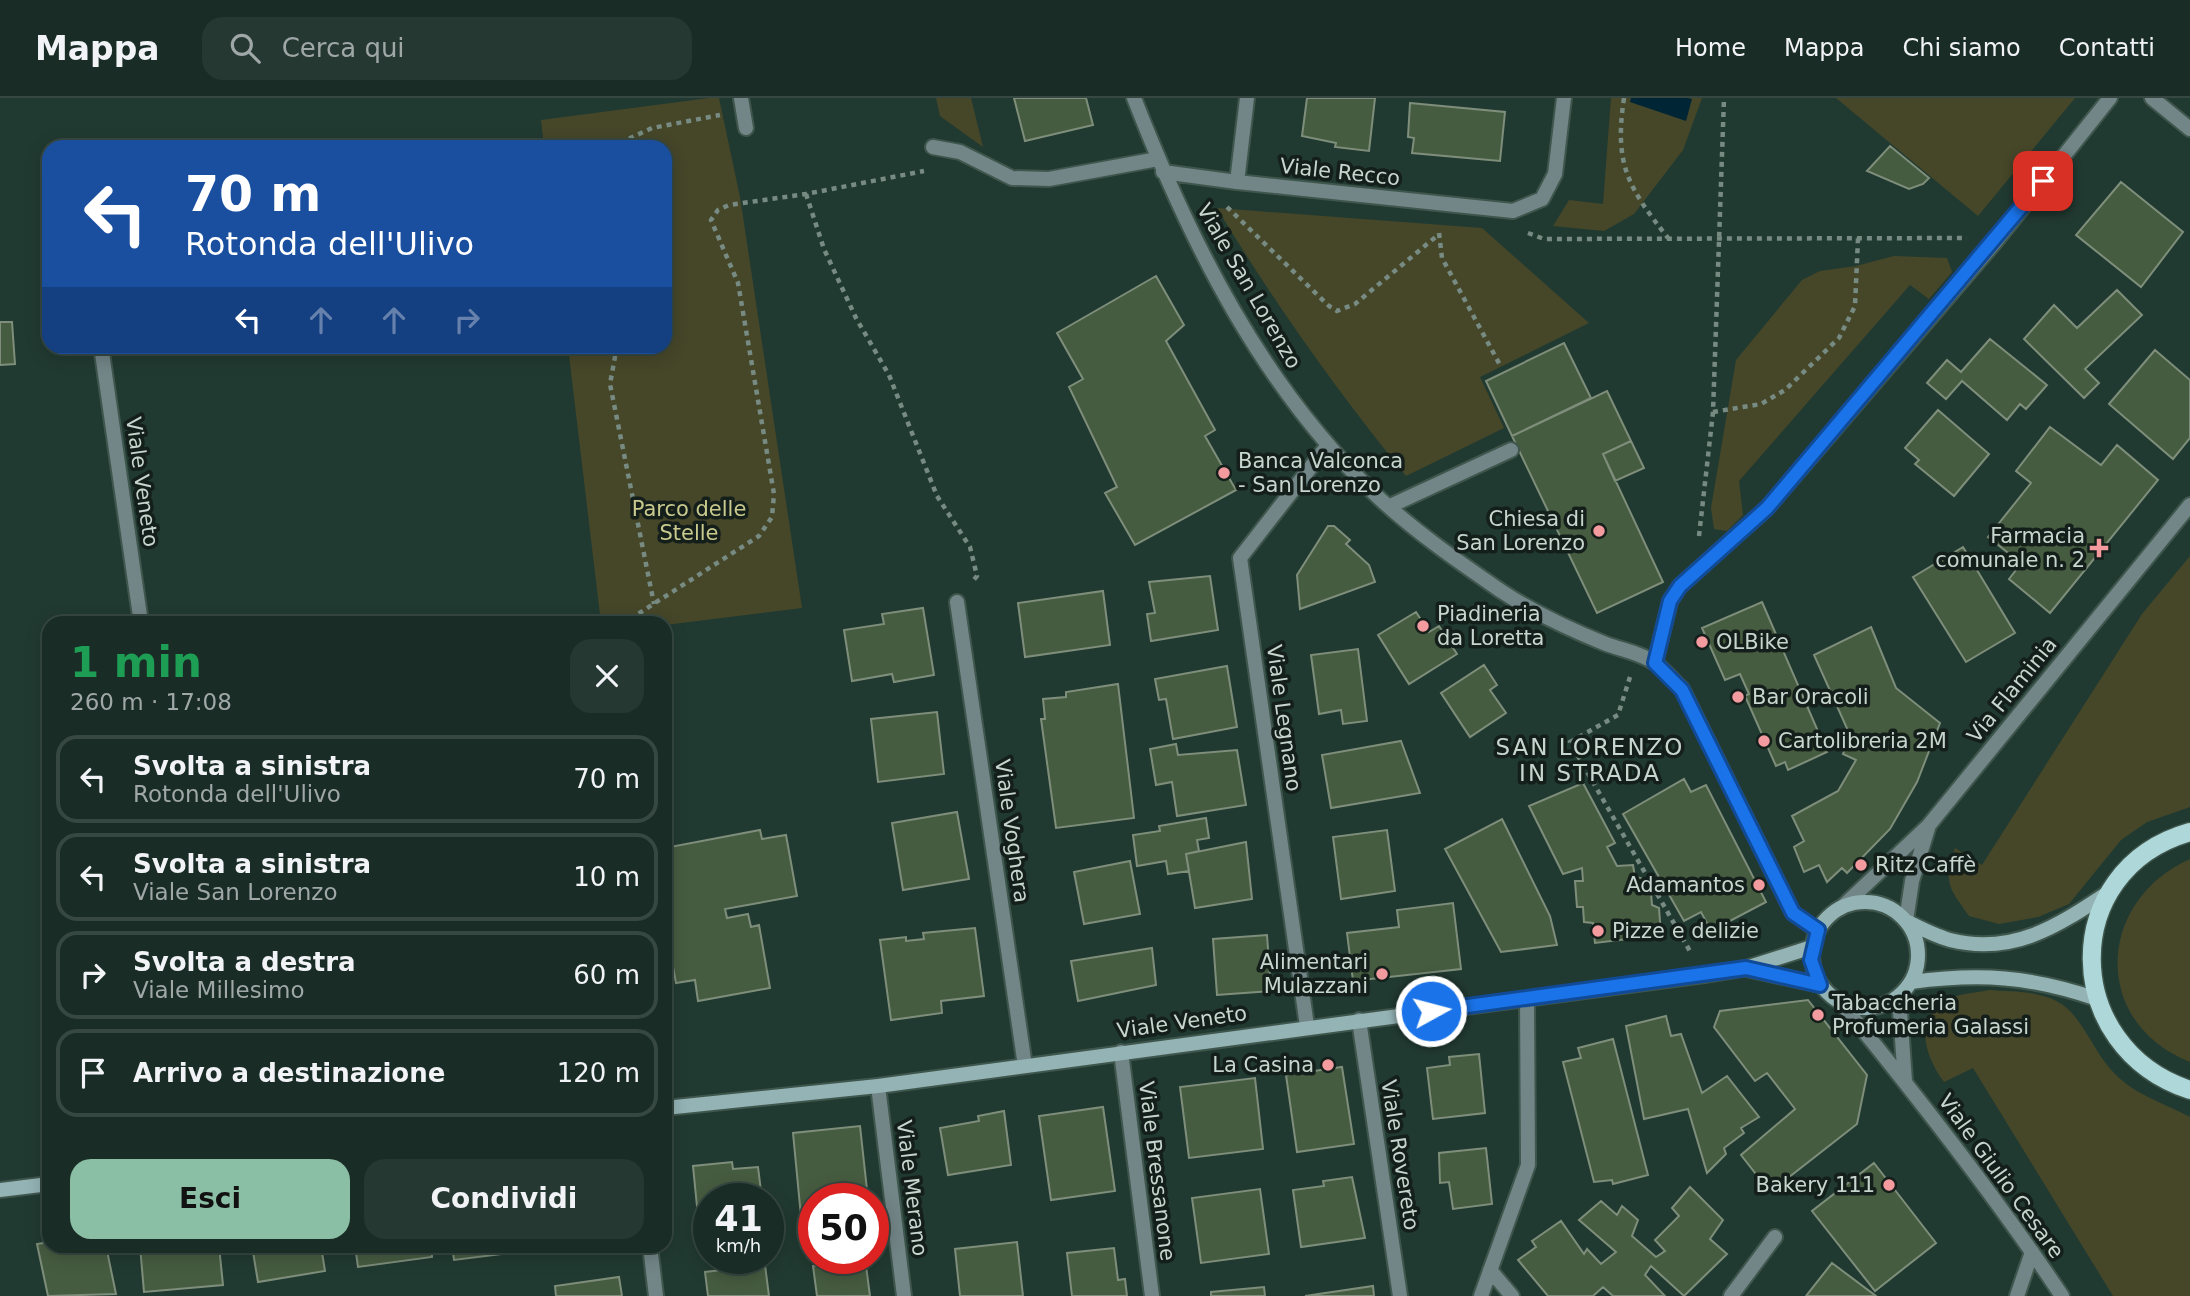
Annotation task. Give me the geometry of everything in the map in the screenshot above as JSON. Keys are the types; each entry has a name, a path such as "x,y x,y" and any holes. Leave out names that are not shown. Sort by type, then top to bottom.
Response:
{"main road":[{"path":"2190,831 2149,849 2127,868 2109,892 2097,919 2091,945 2091,972 2096,999 2108,1025 2124,1049 2146,1069 2171,1084 2190,1090"},
{"path":"1906,921 1914,935 1918,951 1917,967 1911,982 1899,997 1871,1009 1855,1008 1841,1003 1820,985 1811,960 1818,930 1827,917 1857,902 1875,903 1892,909 1906,921 1947,940 1973,945 2025,939 2052,929 2109,892"},
{"name":"Viale Veneto","path":"672,1107 878,1086 1307,1026 1704,975 1746,968 1812,947"},
{"name":"Viale Veneto","path":"1746,968 1820,985"},
{"path":"1911,982 1973,976 2030,979 2096,999"},
{"path":"0,1190 42,1185"}],"street":[{"name":"Viale San Lorenzo","path":"1134,98 1160,165 1222,290 1274,377 1328,445 1440,550 1514,599 1605,644 1655,663 1682,690 1793,913 1818,930"},
{"path":"1237,182 1247,98"},
{"name":"Viale Recco","path":"933,147 960,152 1012,178 1049,179 1160,165 1237,182 1513,211 1542,199 1555,174 1564,98"},
{"path":"1655,663 1670,601 1680,586 1716,552 1745,531 1767,508 1996,241 2110,98"},
{"path":"2151,98 2190,129"},
{"path":"742,104 746,128"},
{"name":"Viale Veneto","path":"102,354 140,616"},
{"name":"Viale Legnano","path":"1307,1026 1240,558 1328,445"},
{"path":"1390,506 1511,450"},
{"name":"Via Flaminia","path":"1906,921 1912,881 1929,825 2190,505"},
{"name":"Viale Voghera","path":"957,602 1025,1066"},
{"path":"1841,908 1929,825"},
{"path":"1899,997 1905,1081"},
{"path":"1480,1296 1528,1165 1527,999"},
{"name":"Viale Giulio Cesare","path":"1841,1003 1905,1081 2062,1296"},
{"name":"Viale Rovereto","path":"1359,1020 1400,1296"},
{"name":"Viale Bressanone","path":"1121,1052 1152,1296"},
{"name":"Viale Merano","path":"878,1086 905,1296"},
{"path":"1731,1296 1775,1237"},
{"path":"2017,1296 2032,1252"},
{"path":"651,1253 656,1296"},
{"path":"1490,1270 1512,1296"}],"path":[{"path":"1624,98 1619,129 1623,167 1641,203 1668,238"},
{"path":"1716,552 1698,539 1713,412 1724,98"},
{"path":"626,140 652,128 742,104"},
{"path":"635,616 759,536 772,517 774,494 738,283 710,220 718,211 729,205 806,194 927,171"},
{"path":"806,194 824,249 856,318 890,375 937,496 970,547 977,576 957,602"},
{"path":"1220,198 1246,227 1337,311 1355,304 1438,235"},
{"path":"1441,226 1438,235 1442,258 1500,365"},
{"path":"1713,412 1761,404 1785,390 1839,338 1855,306 1858,238"},
{"path":"1544,239 1942,238"},
{"path":"616,354 610,384 653,604"},
{"path":"1636,654 1618,715 1570,741 1704,975"}],"green space":[{"name":"Parco delle Stelle","path":"719,98 740,197 802,608 672,624 672,616 600,616 569,354 672,354 672,140 543,140 541,120"},
{"path":"936,98 971,98 983,147 940,116"},
{"path":"1611,98 1702,98 1683,150 1634,214 1604,231 1553,226 1569,200 1603,204"},
{"path":"1836,98 2075,98 1978,216"},
{"path":"1217,208 1482,228 1589,323 1480,377 1504,428 1406,476 1307,346"},
{"path":"1894,256 1947,258 1952,272 1929,299 1910,285 1739,481 1743,515 1727,531 1714,529 1711,508 1736,360 1802,280 1820,271 1856,266"},
{"path":"2190,556 2190,807 2147,822 2121,840 2069,904 2038,917 1999,924 1969,916 1950,885 1949,870 1955,848 1982,865 2142,614"},
{"path":"2190,859 2190,1062 2158,1044 2135,1020 2122,992 2118,962 2123,931 2136,903 2159,878"},
{"path":"1989,990 2043,996 2063,1005 2077,1019 2109,1067 2123,1082 2190,1117 2190,1296 2113,1296 1973,1068 1944,1082 1927,1048 1926,1025 1939,1006 1951,998"}],"water":[{"path":"1631,98 1692,99 1686,121 1630,102"}],"building":[{"path":"1014,98 1086,98 1093,125 1025,141"},
{"path":"1307,98 1375,98 1369,151 1335,147 1336,143 1302,136"},
{"path":"1410,103 1505,112 1500,161 1412,153 1414,138 1408,137"},
{"path":"1890,146 1929,178 1923,184 1909,189 1867,171"},
{"path":"2121,182 2183,232 2141,287 2076,235"},
{"path":"1156,276 1184,325 1166,341 1215,430 1205,436 1236,490 1135,545 1105,493 1117,487 1069,387 1083,379 1057,333"},
{"path":"2117,290 2142,315 2085,369 2099,383 2084,398 2024,339 2054,305 2077,328"},
{"path":"0,322 12,322 15,364 0,365"},
{"path":"1990,339 2047,385 2026,409 2020,404 2007,420 1962,381 1946,399 1927,383 1947,360 1961,372"},
{"path":"1564,343 1591,398 1512,436 1486,381"},
{"path":"2155,350 2190,380 2190,438 2173,459 2109,404"},
{"name":"Chiesa di San Lorenzo","path":"1607,391 1631,441 1603,454 1663,582 1597,613 1512,436"},
{"path":"1938,410 1989,454 1954,496 1915,464 1919,460 1905,448"},
{"path":"2050,427 2101,465 2117,445 2158,480 2050,613 2009,579 2016,570 2010,565 2016,559 1988,537 2031,483 2016,471"},
{"path":"1631,441 1644,468 1615,481 1603,454"},
{"path":"1328,526 1334,526 1350,540 1346,544 1369,565 1375,582 1300,609 1297,575"},
{"path":"1963,547 2015,633 1966,662 1913,577"},
{"path":"1210,576 1218,630 1151,641 1147,614 1155,613 1149,582"},
{"path":"1103,591 1110,645 1025,657 1018,603"},
{"path":"1762,602 1827,752 1788,770 1785,762 1776,766 1745,696 1749,694 1740,674 1725,680 1702,628"},
{"path":"923,608 934,675 894,682 892,674 852,681 844,630 884,624 882,614"},
{"path":"1416,612 1429,632 1439,626 1457,654 1409,684 1378,635"},
{"path":"1871,627 1896,688 1940,723 1917,782 1890,829 1847,873 1842,868 1827,882 1819,865 1804,872 1794,847 1804,841 1792,816 1838,791 1856,760 1843,754 1850,735 1814,655"},
{"path":"1358,649 1367,721 1343,724 1341,710 1319,714 1311,655"},
{"path":"1484,665 1497,685 1490,690 1506,713 1470,737 1441,693"},
{"path":"1227,666 1237,727 1173,739 1166,699 1159,700 1155,679"},
{"path":"1118,684 1134,818 1056,828 1041,719 1045,719 1043,699 1066,697 1066,692"},
{"path":"937,712 944,774 878,782 871,719"},
{"path":"1401,741 1420,793 1331,808 1322,755"},
{"path":"1176,744 1178,755 1237,750 1246,805 1177,816 1172,782 1156,785 1150,749"},
{"path":"1684,779 1691,792 1706,785 1766,902 1711,931 1701,912 1684,921 1623,814"},
{"path":"1583,783 1615,843 1607,847 1617,866 1633,865 1635,877 1641,878 1643,892 1651,893 1652,905 1659,908 1661,935 1595,943 1593,923 1584,922 1583,907 1577,907 1575,881 1583,881 1582,868 1563,874 1529,806"},
{"path":"957,812 969,879 903,890 892,823"},
{"path":"1206,818 1209,838 1197,840 1199,851 1186,854 1189,871 1168,874 1166,861 1137,866 1133,835 1160,831 1159,826"},
{"path":"1502,819 1550,916 1557,945 1501,952 1445,849"},
{"path":"760,830 762,839 786,835 797,896 725,909 727,918 748,914 751,927 759,925 770,988 698,1001 695,980 676,983 672,962 672,847"},
{"path":"1387,830 1395,891 1341,899 1333,837"},
{"path":"1246,842 1252,899 1195,908 1186,854"},
{"path":"1130,861 1140,914 1084,924 1074,872"},
{"path":"1453,903 1461,969 1353,981 1347,933 1399,927 1397,910"},
{"path":"975,928 984,996 941,1001 942,1013 891,1020 880,940 906,937 906,941 924,939 923,933"},
{"path":"1267,935 1271,991 1217,995 1213,939"},
{"path":"1152,948 1156,985 1078,1001 1071,961"},
{"path":"1808,1000 1867,1075 1857,1124 1770,1192 1741,1155 1795,1109 1767,1073 1755,1081 1714,1027 1720,1011"},
{"path":"1666,1016 1671,1036 1681,1034 1702,1093 1727,1076 1759,1117 1741,1128 1744,1133 1724,1148 1726,1154 1707,1173 1688,1109 1644,1119 1626,1026"},
{"path":"1613,1039 1648,1175 1613,1184 1612,1180 1594,1182 1563,1062 1581,1058 1578,1048"},
{"path":"1479,1054 1485,1113 1433,1119 1427,1068 1450,1065 1449,1057"},
{"path":"1342,1067 1354,1144 1297,1152 1286,1075"},
{"path":"1255,1078 1263,1149 1189,1158 1180,1087"},
{"path":"1103,1107 1115,1191 1051,1200 1039,1116"},
{"path":"1004,1111 1011,1165 948,1175 940,1128 979,1121 978,1116"},
{"path":"860,1126 866,1183 798,1183 798,1185 793,1133"},
{"path":"1486,1148 1492,1204 1453,1209 1449,1182 1440,1183 1439,1153"},
{"path":"732,1162 733,1169 758,1167 760,1183 695,1183 693,1166"},
{"path":"1874,1163 1936,1243 1875,1291 1812,1211"},
{"path":"1352,1177 1365,1238 1301,1247 1293,1190 1324,1186 1323,1181"},
{"path":"1690,1187 1723,1220 1710,1239 1727,1254 1684,1296 1651,1266 1645,1275 1665,1296 1613,1296 1603,1287 1593,1296 1548,1296 1518,1260 1536,1247 1532,1241 1561,1221 1584,1254 1587,1249 1601,1264 1616,1252 1579,1220 1601,1201 1617,1215 1622,1206 1638,1220 1632,1236 1656,1257 1665,1251 1655,1240 1679,1216 1672,1208"},
{"path":"1260,1189 1269,1254 1201,1263 1192,1198"},
{"path":"1017,1242 1023,1296 960,1296 955,1249"},
{"path":"42,1243 42,1253 107,1253 116,1294 48,1296 37,1244"},
{"path":"1114,1248 1118,1280 1125,1279 1127,1296 1072,1296 1067,1253"},
{"path":"141,1253 220,1253 223,1285 144,1292"},
{"path":"253,1253 322,1253 325,1271 258,1282"},
{"path":"356,1253 432,1253 432,1257 358,1267"},
{"path":"453,1253 509,1253 454,1260"},
{"path":"1832,1263 1876,1296 1806,1296"},
{"path":"705,1274 766,1274 769,1296 708,1296"},
{"path":"814,1274 867,1274 870,1296 817,1296"},
{"path":"619,1277 622,1296 556,1296 555,1286"},
{"path":"1373,1286 1374,1296 1305,1296"},
{"path":"1264,1287 1265,1296 1211,1296 1211,1292"}],"place":[{"name":"Banca Valconca - San Lorenzo","path":"1224,473"},
{"name":"Chiesa di San Lorenzo","path":"1599,531"},
{"name":"Farmacia comunale n. 2","path":"2099,548"},
{"name":"Piadineria da Loretta","path":"1423,626"},
{"name":"OLBike","path":"1702,642"},
{"name":"Bar Oracoli","path":"1738,697"},
{"name":"Cartolibreria 2M","path":"1764,741"},
{"name":"Ritz Caffè","path":"1861,865"},
{"name":"Adamantos","path":"1759,885"},
{"name":"Pizze e delizie","path":"1598,931"},
{"name":"Alimentari Mulazzani","path":"1382,974"},
{"name":"Tabaccheria Profumeria Galassi","path":"1818,1015"},
{"name":"La Casina","path":"1328,1065"},
{"name":"Bakery 111","path":"1889,1185"}],"district":[{"name":"SAN LORENZO IN STRADA","path":"1590,760"}],"route":[{"path":"1431,1011 1746,968 1820,985 1811,960 1818,930 1793,913 1682,690 1655,663 1670,601 1680,586 1716,552 1745,531 1767,508 1996,241 2043,181"}]}
